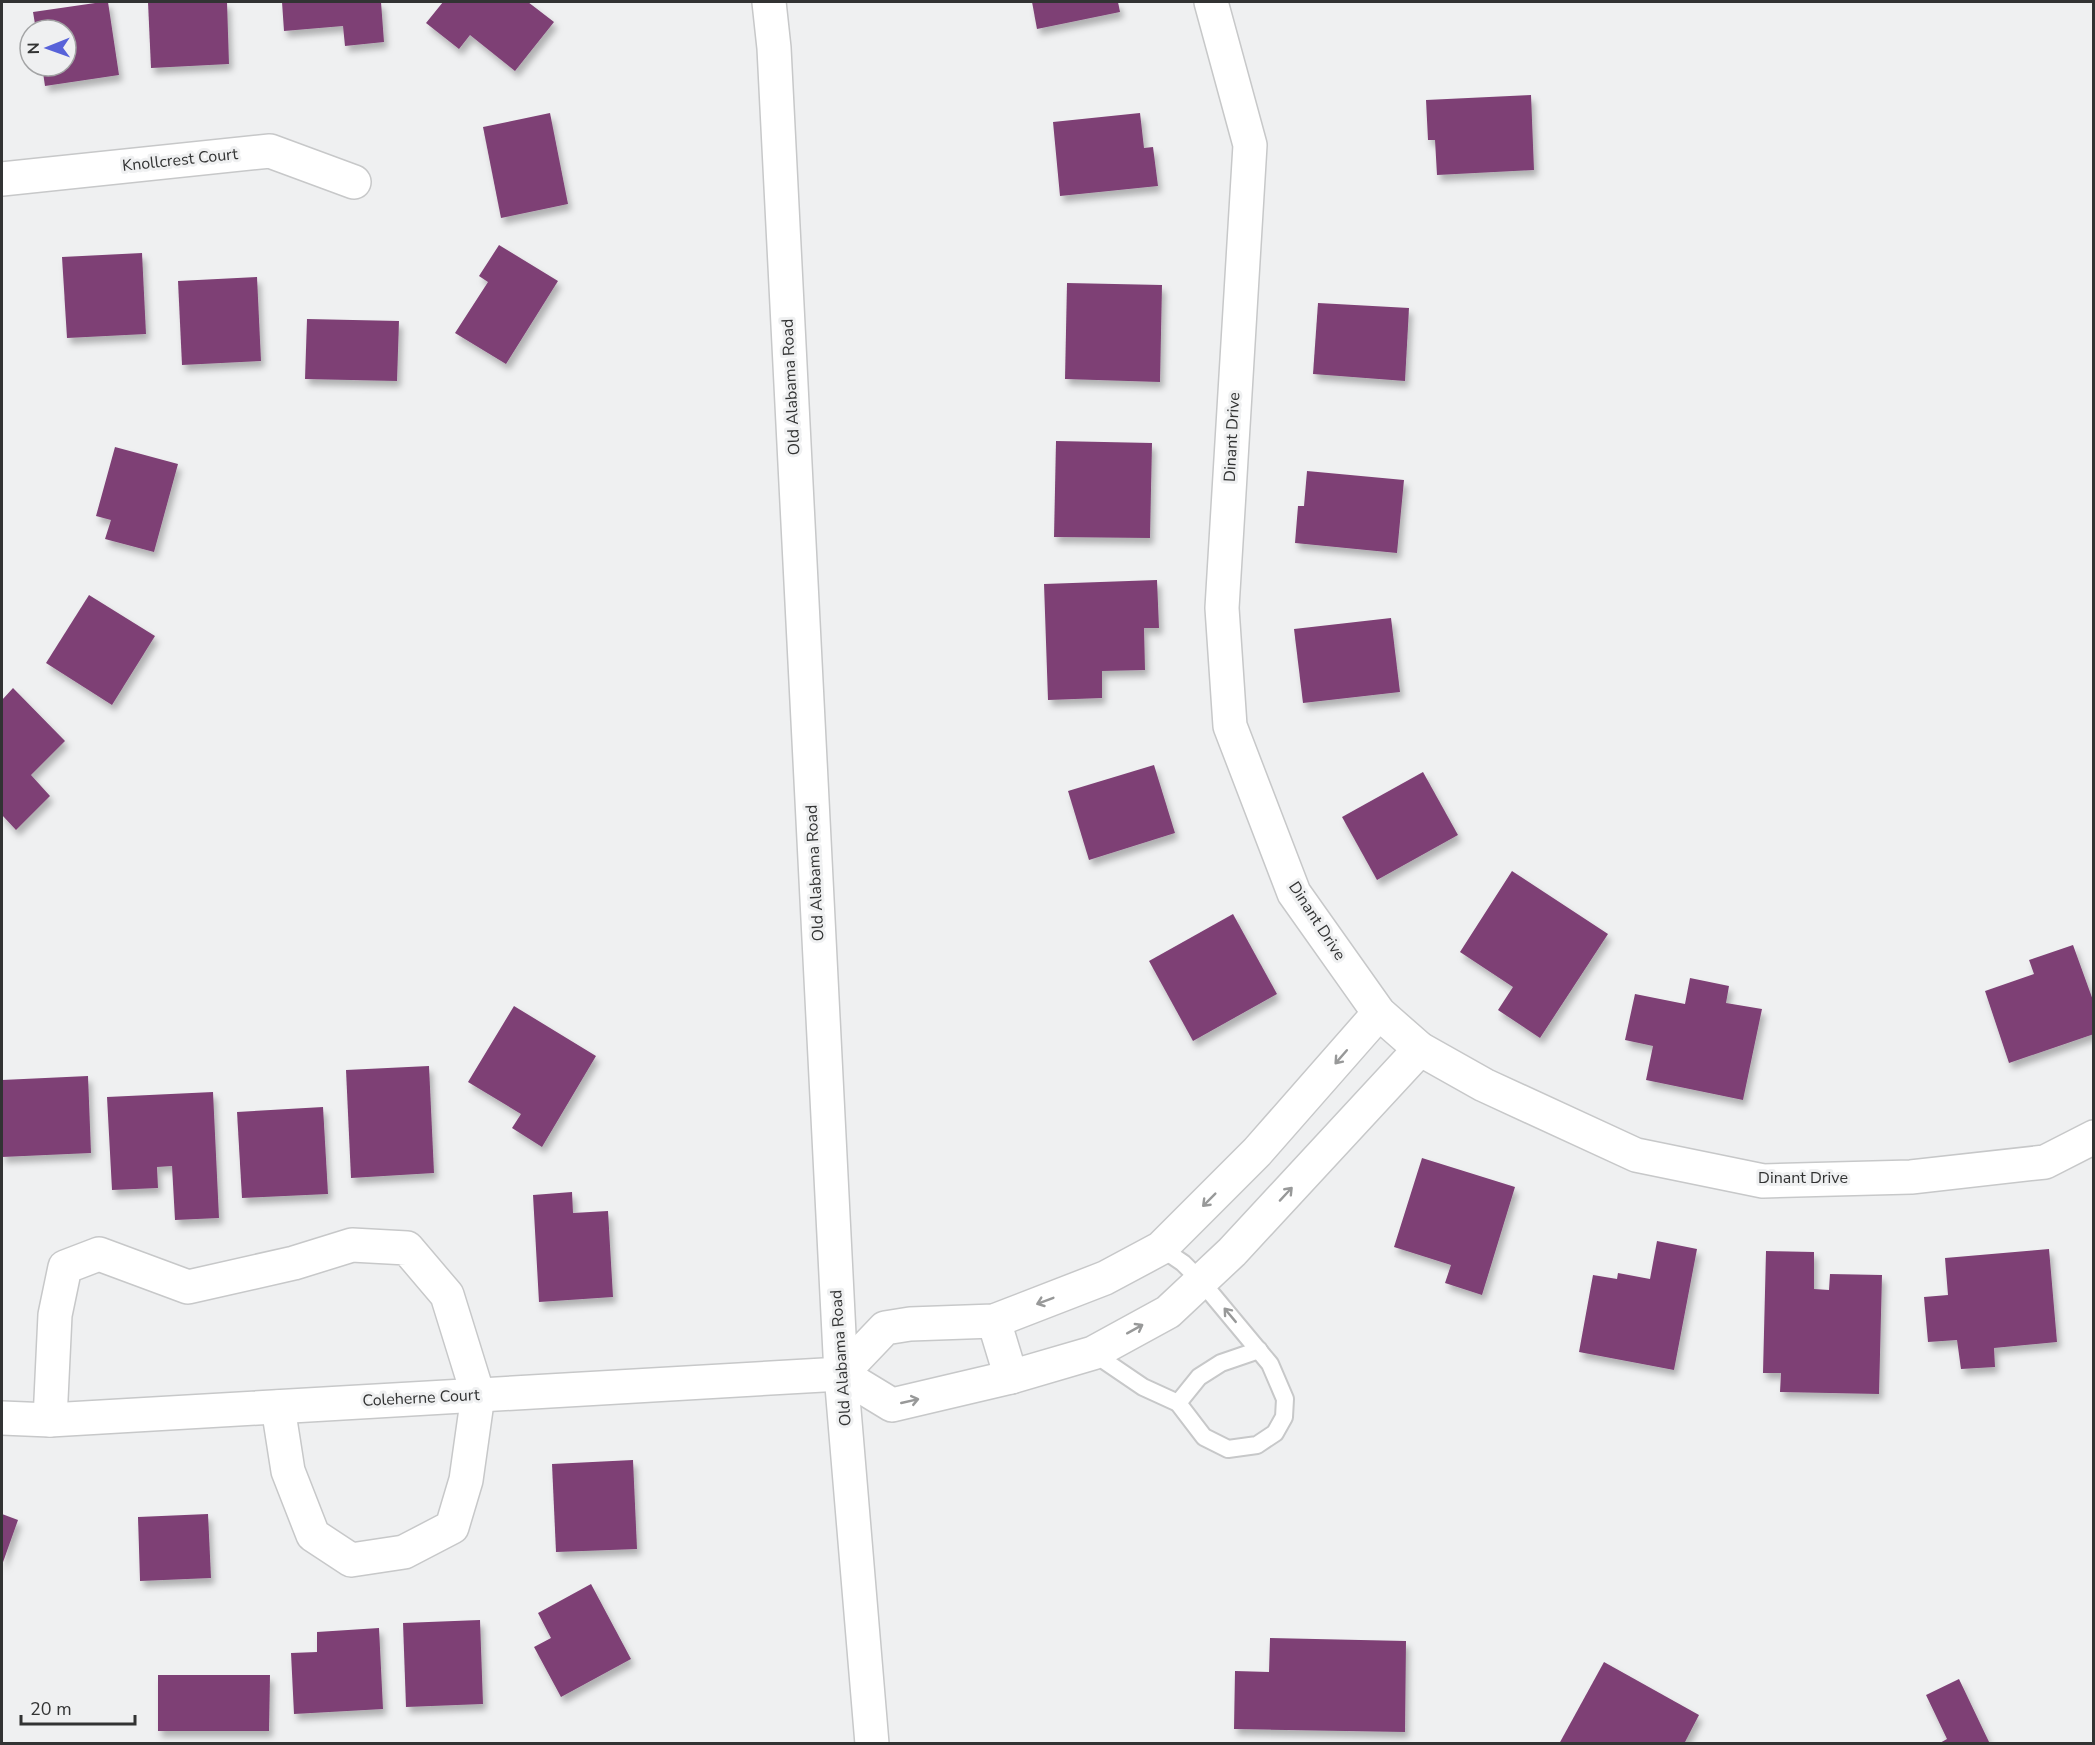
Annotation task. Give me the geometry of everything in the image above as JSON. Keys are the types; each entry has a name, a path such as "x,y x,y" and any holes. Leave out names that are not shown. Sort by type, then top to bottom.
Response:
{"street":[{"name":"Old Alabama Road","path":"769,2 774,48 841,1374 872,1743"},
{"name":"Dinant Drive","path":"1210,2 1250,145 1222,608 1230,726 1294,893 1379,1013 1420,1049 1484,1085 1636,1155 1763,1181 1911,1177 2045,1162 2094,1137"},
{"name":"Knollcrest Court","path":"2,179 270,151 354,182"},
{"path":"1379,1013 1257,1152 1161,1248 1105,1278 994,1321 910,1324 885,1328 841,1374 892,1406 1011,1377 1093,1353 1168,1312 1232,1252 1420,1049"},
{"path":"50,1420 55,1315 65,1267 99,1254 188,1287 294,1263 352,1245 407,1248 447,1295 478,1395 466,1480 452,1527 404,1552 351,1560 313,1535 288,1471 278,1407"},
{"path":"994,1321 1011,1377"},
{"name":"Coleherne Court","path":"2,1418 50,1420 841,1374"}],"lane":[{"path":"1093,1353 1143,1387 1178,1403 1204,1437 1228,1449 1257,1445 1275,1433 1284,1417 1285,1399 1270,1364 1200,1280 1183,1263 1161,1248"},
{"path":"1178,1403 1199,1377 1221,1363 1259,1350"}],"building":[{"path":"108,2 119,75 45,86 44,78 78,78 78,18 34,18 33,12"},
{"path":"148,2 227,2 229,64 151,68"},
{"path":"282,2 381,2 384,42 345,46 343,26 284,31"},
{"path":"443,2 528,2 554,22 515,71 470,35 459,49 426,23"},
{"path":"1032,2 1118,2 1120,12 1037,29"},
{"path":"1531,95 1534,170 1437,175 1435,140 1428,140 1426,100"},
{"path":"550,113 568,204 501,218 483,127"},
{"path":"1140,113 1144,148 1153,147 1158,186 1060,196 1053,122"},
{"path":"499,245 558,281 506,364 455,333 488,282 479,276"},
{"path":"142,253 146,334 67,338 62,257"},
{"path":"257,277 261,361 182,365 178,281"},
{"path":"1067,283 1162,285 1160,382 1065,379"},
{"path":"1318,303 1409,308 1405,381 1313,374"},
{"path":"307,319 399,321 397,381 305,379"},
{"path":"1056,441 1152,443 1150,538 1054,537"},
{"path":"115,447 178,464 154,552 105,539 111,520 96,516"},
{"path":"1307,471 1404,480 1397,553 1295,543 1298,506 1304,506"},
{"path":"1157,580 1159,628 1144,628 1145,670 1102,671 1102,698 1048,700 1044,584"},
{"path":"89,595 155,636 112,705 46,663"},
{"path":"1391,618 1400,692 1303,703 1294,629"},
{"path":"13,688 65,741 31,775 50,796 16,830 2,815 2,700"},
{"path":"1154,765 1175,833 1089,860 1068,791"},
{"path":"1423,772 1458,835 1377,880 1342,817"},
{"path":"1512,871 1608,934 1540,1038 1498,1010 1513,987 1460,952"},
{"path":"1233,914 1277,994 1193,1041 1149,961"},
{"path":"2073,945 2094,1003 2094,1034 2009,1063 1985,991 2034,974 2029,960"},
{"path":"1690,978 1729,986 1726,1003 1762,1009 1743,1100 1646,1080 1653,1046 1625,1040 1635,994 1685,1004"},
{"path":"514,1006 596,1056 542,1147 512,1128 521,1114 468,1082"},
{"path":"429,1066 434,1173 351,1178 346,1070"},
{"path":"88,1076 91,1153 2,1157 2,1080"},
{"path":"213,1092 219,1218 175,1220 172,1166 157,1167 158,1188 112,1190 107,1097"},
{"path":"323,1107 328,1194 242,1198 237,1112"},
{"path":"1422,1158 1515,1187 1482,1295 1445,1283 1451,1265 1394,1247"},
{"path":"572,1192 573,1213 608,1211 613,1297 539,1302 533,1195"},
{"path":"1657,1241 1697,1249 1674,1370 1579,1352 1593,1275 1617,1279 1618,1273 1650,1279"},
{"path":"2049,1249 2057,1342 1994,1348 1995,1367 1961,1369 1957,1340 1928,1342 1924,1297 1948,1295 1945,1258"},
{"path":"1766,1251 1814,1252 1814,1289 1829,1290 1830,1274 1882,1275 1879,1394 1780,1392 1781,1373 1763,1373"},
{"path":"633,1460 637,1549 556,1552 552,1464"},
{"path":"2,1514 18,1520 2,1565"},
{"path":"208,1514 211,1578 140,1581 138,1517"},
{"path":"591,1584 631,1659 561,1697 534,1647 551,1638 538,1613"},
{"path":"480,1620 483,1704 406,1707 403,1623"},
{"path":"379,1628 383,1709 294,1714 291,1653 317,1652 317,1632"},
{"path":"1270,1638 1406,1641 1405,1732 1234,1729 1235,1671 1269,1672"},
{"path":"1604,1662 1699,1715 1684,1744 1559,1744"},
{"path":"158,1675 270,1675 269,1731 158,1731"},
{"path":"1959,1679 1990,1744 1938,1744 1947,1739 1926,1695"}]}
